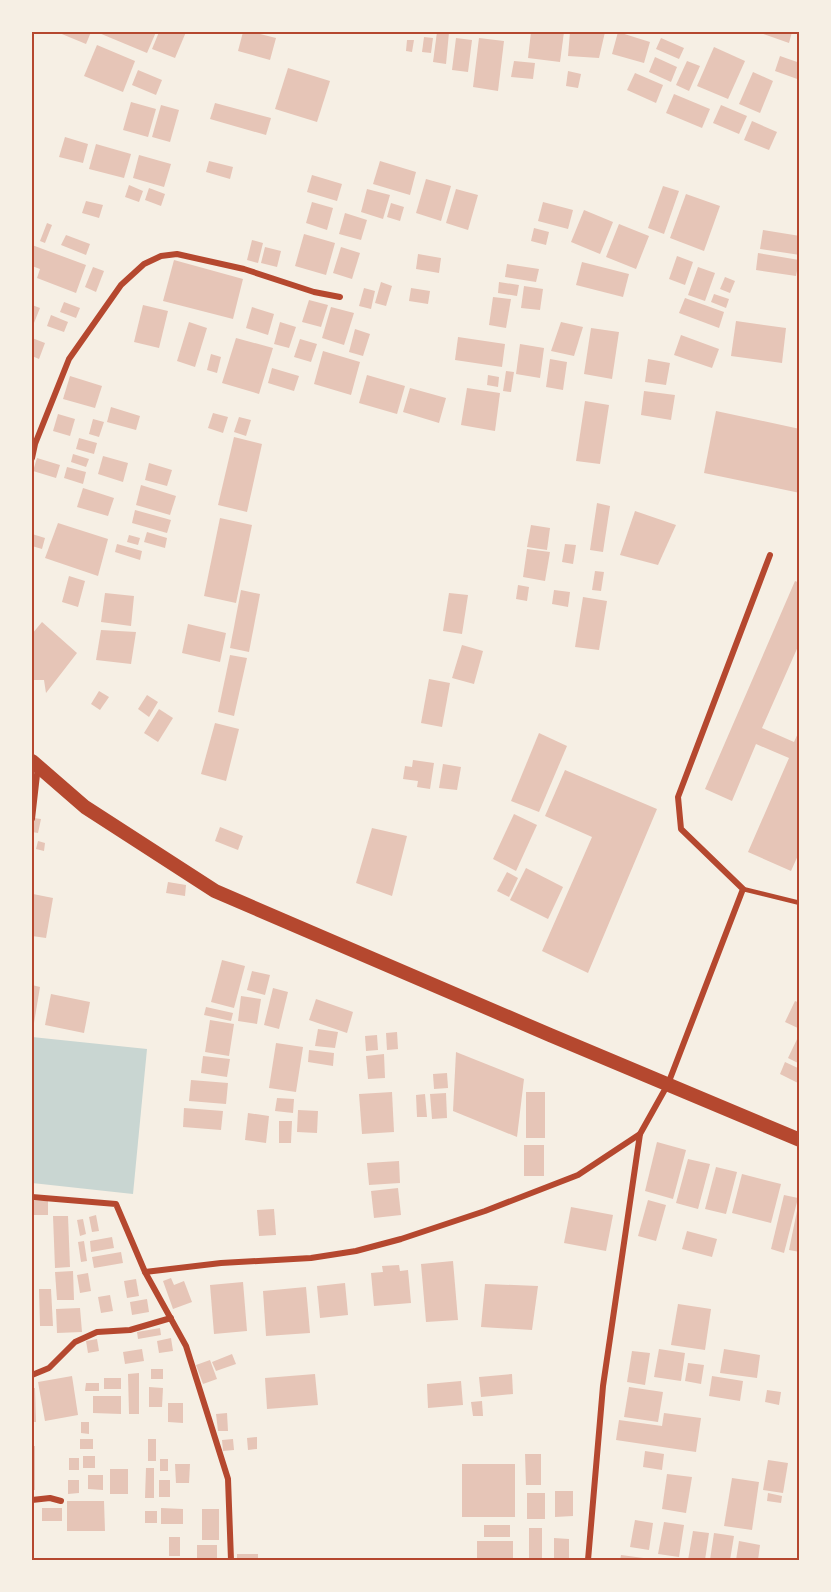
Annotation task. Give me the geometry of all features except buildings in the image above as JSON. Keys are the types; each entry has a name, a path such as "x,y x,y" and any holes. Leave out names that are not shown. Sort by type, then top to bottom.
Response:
{"main road":[{"path":"35,764 85,807 215,891 800,1140"}],"street":[{"path":"32,458 35,444 69,359 121,285 144,264 161,256 177,254 244,269 314,292 340,297"},
{"path":"588,1560 603,1386 640,1134 668,1084 743,889 681,829 678,797 770,555"},
{"path":"32,819 35,764"},
{"path":"145,1272 221,1263 311,1258 356,1251 401,1239 485,1211 578,1175 640,1134"},
{"path":"32,1197 116,1204 145,1272 186,1346 228,1479 231,1560"},
{"path":"32,1375 49,1368 75,1342 97,1332 130,1330 171,1318"},
{"path":"32,1500 50,1498 62,1501"}],"lane":[{"path":"743,889 800,903"}],"shaded area":[{"path":"32,1037 147,1049 133,1194 32,1183"}]}
